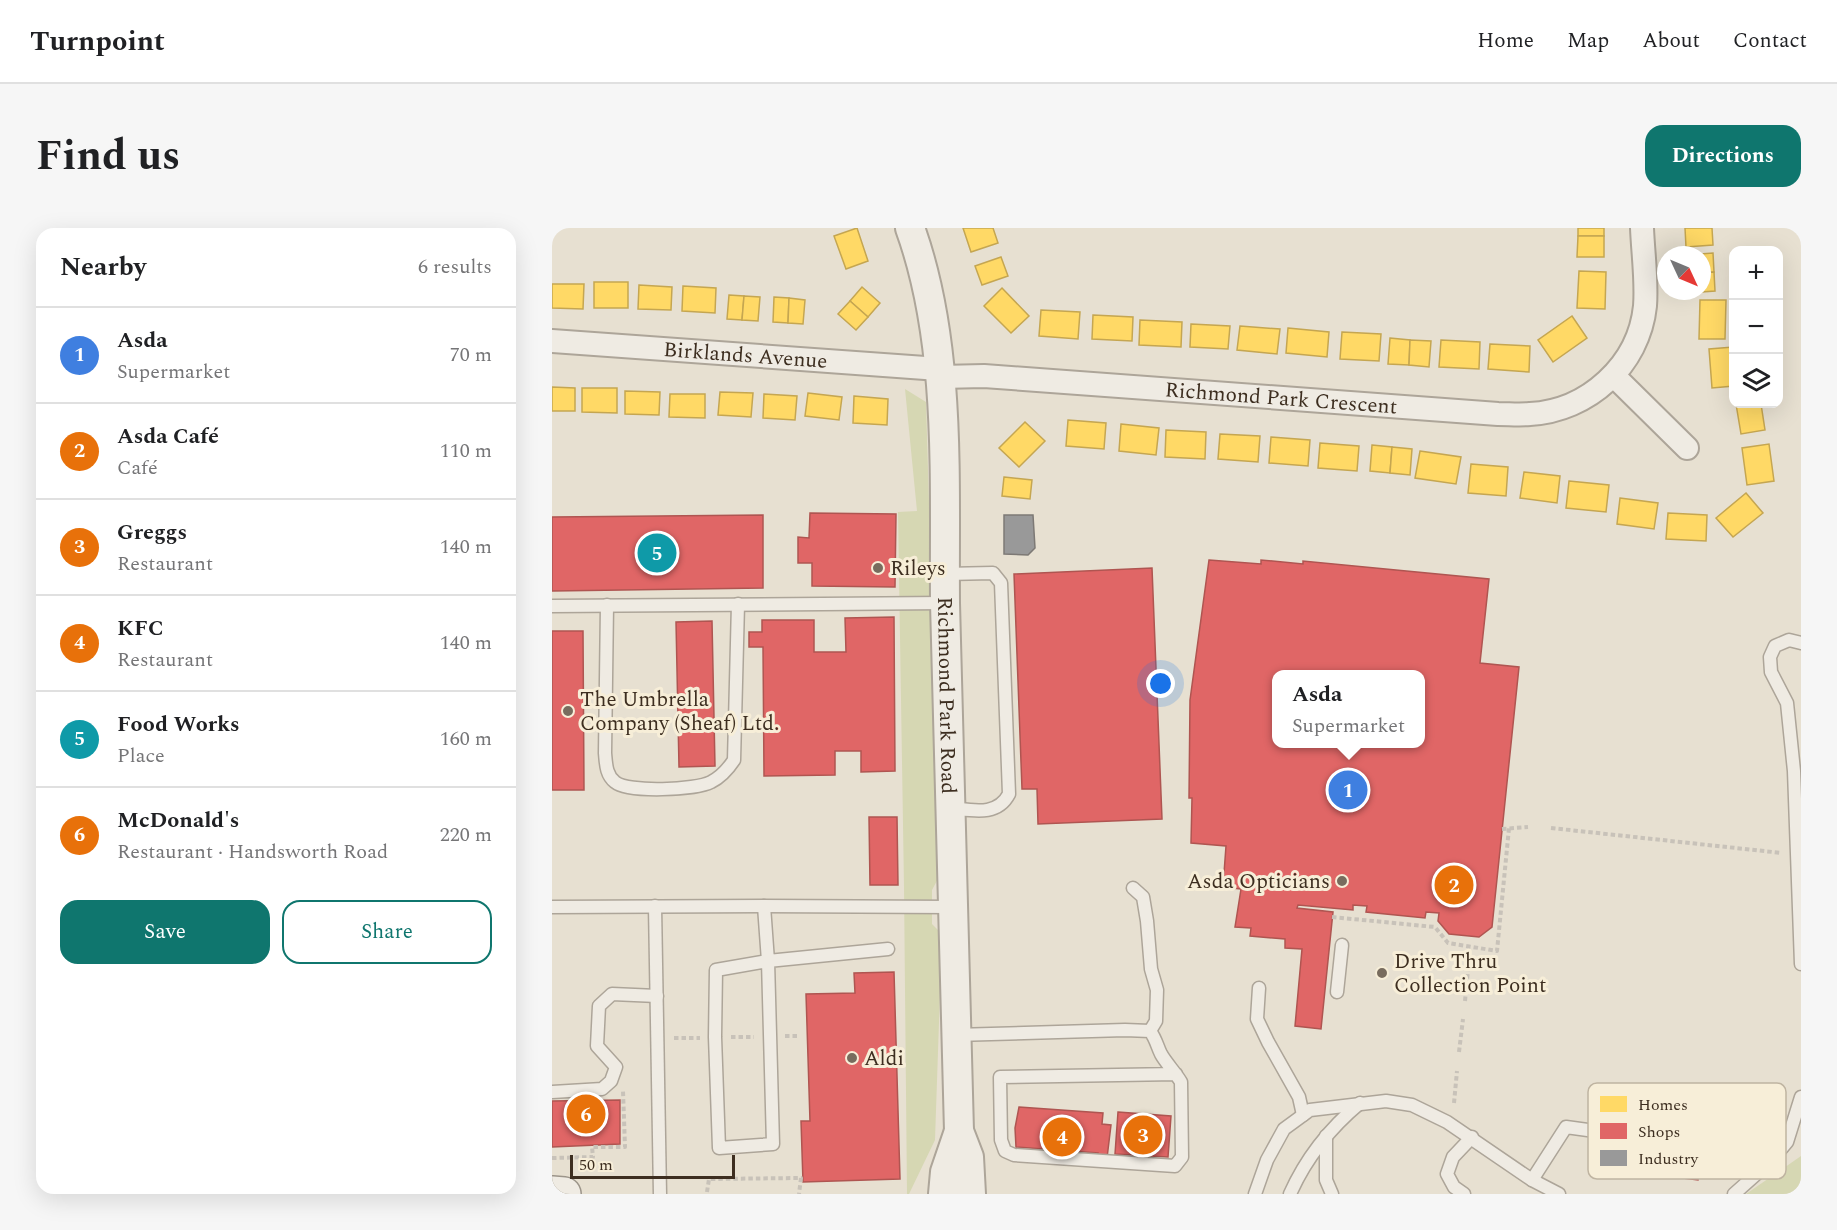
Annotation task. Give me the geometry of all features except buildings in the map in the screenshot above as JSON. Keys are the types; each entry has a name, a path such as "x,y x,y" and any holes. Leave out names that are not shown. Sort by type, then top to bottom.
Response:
{"main road":[{"path":"552,1193 564,1194"}],"street":[{"name":"Richmond Park Road","path":"910,228 929,297 945,436 945,603 958,1131 945,1172 943,1194"},
{"name":"Richmond Park Crescent","path":"939,373 1474,412 1532,414 1563,407 1590,395 1614,376 1628,357 1639,335 1645,306 1642,228"},
{"name":"Birklands Avenue","path":"552,341 939,373"},
{"path":"1614,376 1687,448"},
{"name":"Richmond Park Road","path":"958,1131 969,1157 970,1194"}],"lane":[{"path":"945,574 993,573 1001,584 1009,794 1004,804 994,808 985,810 950,808"},
{"path":"552,606 945,603"},
{"path":"607,605 606,771 615,783 628,788 676,789 710,783 727,771 734,760 738,604"},
{"path":"1801,643 1789,640 1775,646 1770,657 1771,672 1787,704 1794,771 1801,964"},
{"path":"1133,888 1143,897 1151,969 1157,990 1156,1021 1150,1031"},
{"path":"655,906 660,1194"},
{"path":"764,906 768,961 773,1144 719,1148 715,1037 716,970 768,961 888,949"},
{"path":"552,908 951,907"},
{"path":"1337,992 1342,945"},
{"path":"1259,988 1257,1019 1299,1097 1303,1115"},
{"path":"552,1092 602,1089 611,1081 616,1067 597,1046 599,1006 612,994 657,996"},
{"path":"955,1035 1150,1031 1157,1040 1161,1054 1176,1074 1181,1082 1182,1157 1174,1166 1014,1155 1005,1151 1001,1140 1000,1077 1176,1074"},
{"path":"1786,1143 1801,1097"},
{"path":"1255,1194 1267,1160 1284,1129 1310,1110 1361,1102 1386,1101 1412,1106 1447,1122 1532,1180 1559,1194"},
{"path":"1290,1194 1326,1134 1361,1102"},
{"path":"1532,1180 1566,1127 1588,1130"},
{"path":"1326,1134 1326,1180 1332,1194"},
{"path":"1464,1194 1454,1187 1447,1174 1453,1157 1472,1137"},
{"path":"1734,1194 1751,1179"}],"path":[{"path":"1502,829 1528,827"},
{"path":"1332,917 1435,927 1448,943 1497,951 1509,828"},
{"path":"1551,828 1785,854"},
{"path":"1465,1001 1468,970"},
{"path":"1459,1052 1463,1019"},
{"path":"688,1038 799,1036"},
{"path":"1454,1102 1457,1071"},
{"path":"552,1158 593,1157 592,1147 625,1147 622,1127 623,1091 619,1087"},
{"path":"707,1192 709,1179 801,1178 799,1194"}],"green space":[{"path":"905,389 926,402 940,875 932,890 932,924 942,934 935,1140 909,1194 907,1194 898,512 917,511"},
{"path":"1801,1156 1801,1194 1746,1194 1768,1179 1786,1179 1786,1166"}],"place":[{"name":"Food Works","path":"657,553"},
{"name":"Rileys","path":"878,568"},
{"name":"The Umbrella Company (Sheaf) Ltd.","path":"568,711"},
{"name":"Asda","path":"1348,790"},
{"name":"Asda Opticians","path":"1342,881"},
{"name":"Asda Café","path":"1454,885"},
{"name":"Drive Thru Collection Point","path":"1382,973"},
{"name":"Aldi","path":"852,1058"},
{"name":"McDonald's","path":"586,1114"},
{"name":"Greggs","path":"1143,1135"},
{"name":"KFC","path":"1062,1137"}]}
